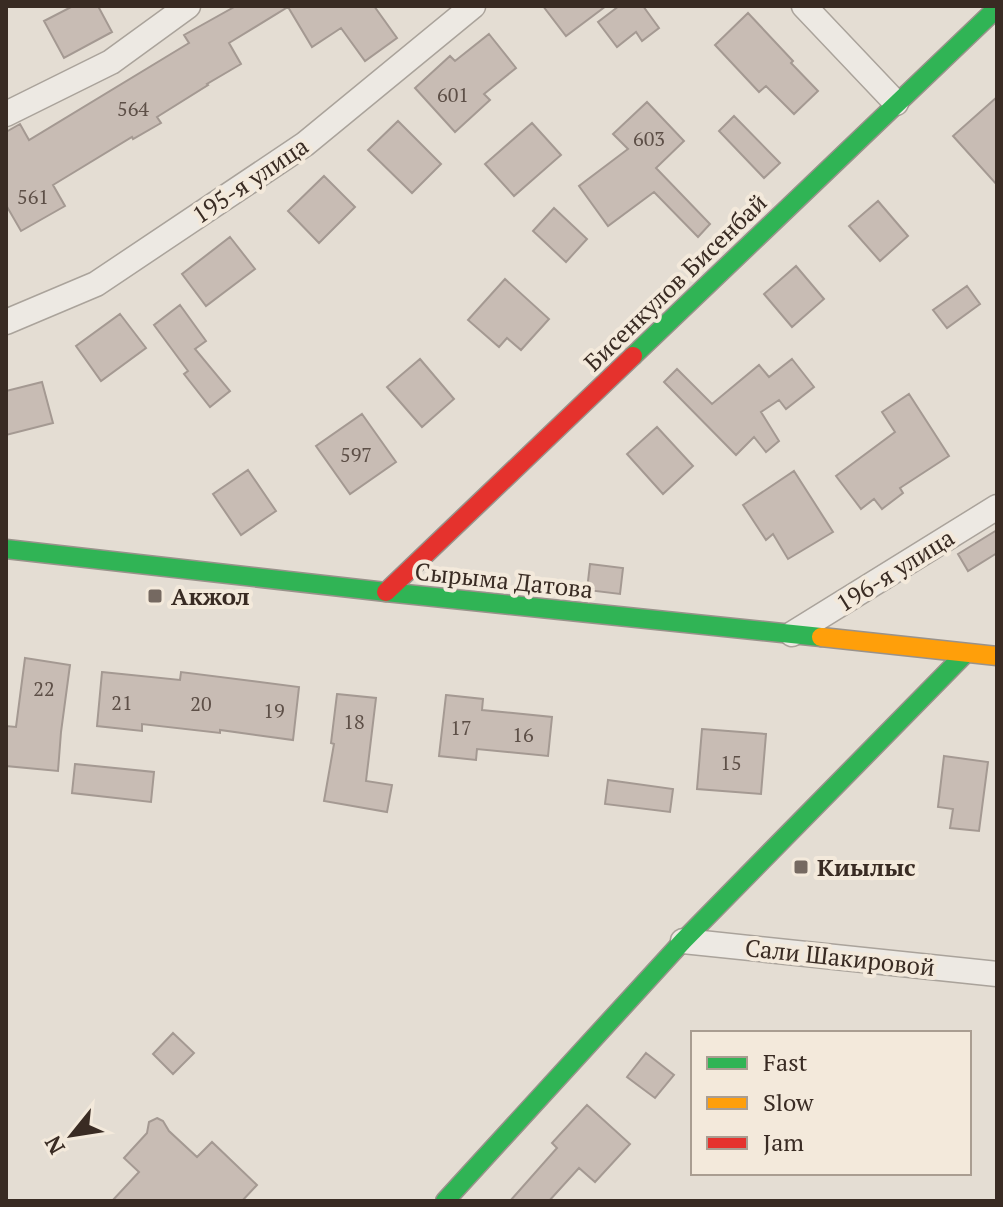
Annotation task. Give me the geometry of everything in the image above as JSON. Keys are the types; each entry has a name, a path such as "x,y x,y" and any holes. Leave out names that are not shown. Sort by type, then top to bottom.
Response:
{"street":[{"path":"6,114 111,62 188,6"},
{"name":"195-я улица","path":"6,322 96,284 292,153 473,6"},
{"path":"804,6 896,103"},
{"name":"Бисенкулов Бисенбай","path":"386,592 997,8"},
{"name":"196-я улица","path":"792,634 997,507"},
{"name":"Сырыма Датова","path":"6,549 997,656"},
{"path":"445,1201 683,941 965,654"},
{"name":"Сали Шакировой","path":"683,941 997,974"}],"building":[{"path":"73,6 98,6 112,32 64,58 44,21"},
{"path":"236,6 374,6 397,38 365,61 341,28 312,47 288,7 229,43 241,64 157,117 161,123 53,185 65,206 21,231 6,205 6,132 20,124 29,140 189,43 184,35"},
{"path":"543,6 606,6 566,36"},
{"path":"619,6 643,6 659,28 642,41 636,32 617,47 598,22"},
{"path":"748,13 818,91 794,114 766,86 759,92 715,45"},
{"path":"489,34 516,68 484,94 490,100 455,132 415,88 450,56 455,61"},
{"path":"997,97 997,185 953,136"},
{"path":"647,102 684,141 656,168 710,224 698,237 654,192 608,226 579,186 628,149 613,134"},
{"path":"734,116 780,163 764,178 719,131"},
{"path":"398,121 441,164 412,193 368,150"},
{"path":"532,123 561,155 514,196 485,164"},
{"path":"324,176 355,207 319,243 288,211"},
{"path":"878,201 908,236 880,261 849,226"},
{"path":"554,208 587,239 566,262 533,231"},
{"path":"230,237 255,269 206,306 182,274"},
{"path":"796,266 824,299 792,327 764,294"},
{"path":"505,279 549,319 521,350 507,338 499,347 468,320"},
{"path":"967,286 980,304 947,328 933,310"},
{"path":"180,305 206,341 195,349 230,391 210,407 184,374 188,371 154,325"},
{"path":"120,314 146,348 101,381 76,346"},
{"path":"420,359 454,399 422,427 387,387"},
{"path":"792,359 814,387 786,409 779,400 761,412 779,441 766,452 754,437 736,455 664,382 677,369 712,404 759,365 769,377"},
{"path":"42,382 53,423 6,435 6,391"},
{"path":"909,394 949,456 900,488 903,493 882,509 874,499 861,509 836,476 895,432 882,412"},
{"path":"362,414 396,462 350,494 316,446"},
{"path":"657,427 693,466 663,494 627,454"},
{"path":"248,470 276,511 241,535 213,494"},
{"path":"794,471 833,532 788,559 773,534 766,540 743,505"},
{"path":"997,530 997,553 968,571 958,554"},
{"path":"590,564 623,568 620,594 587,590"},
{"path":"25,658 70,665 58,771 6,766 6,726 16,727"},
{"path":"102,672 180,680 181,672 299,687 293,740 142,724 142,731 97,726"},
{"path":"337,694 376,698 366,781 392,785 387,812 324,801 334,744 331,743"},
{"path":"446,695 483,699 482,710 552,717 548,756 477,749 476,760 439,756"},
{"path":"702,729 766,734 761,794 697,789"},
{"path":"944,756 988,762 979,831 950,828 953,809 938,807"},
{"path":"75,764 154,772 151,802 72,793"},
{"path":"608,780 673,789 670,812 605,804"},
{"path":"173,1033 194,1053 173,1074 153,1054"},
{"path":"646,1053 674,1075 655,1098 627,1077"},
{"path":"587,1105 630,1144 595,1182 579,1168 549,1201 510,1201 557,1148 552,1143"},
{"path":"157,1118 197,1157 212,1142 257,1185 242,1201 112,1201 139,1172 124,1158 147,1133 149,1122"}],"traffic: fast":[{"path":"633,356 997,8"},
{"path":"6,549 821,637"},
{"path":"445,1201 683,941 965,654"}],"traffic: slow":[{"path":"821,637 997,656"}],"traffic: jam":[{"path":"386,592 633,356"}],"place":[{"name":"Акжол","path":"155,596"},
{"name":"Киылыс","path":"801,867"}]}
